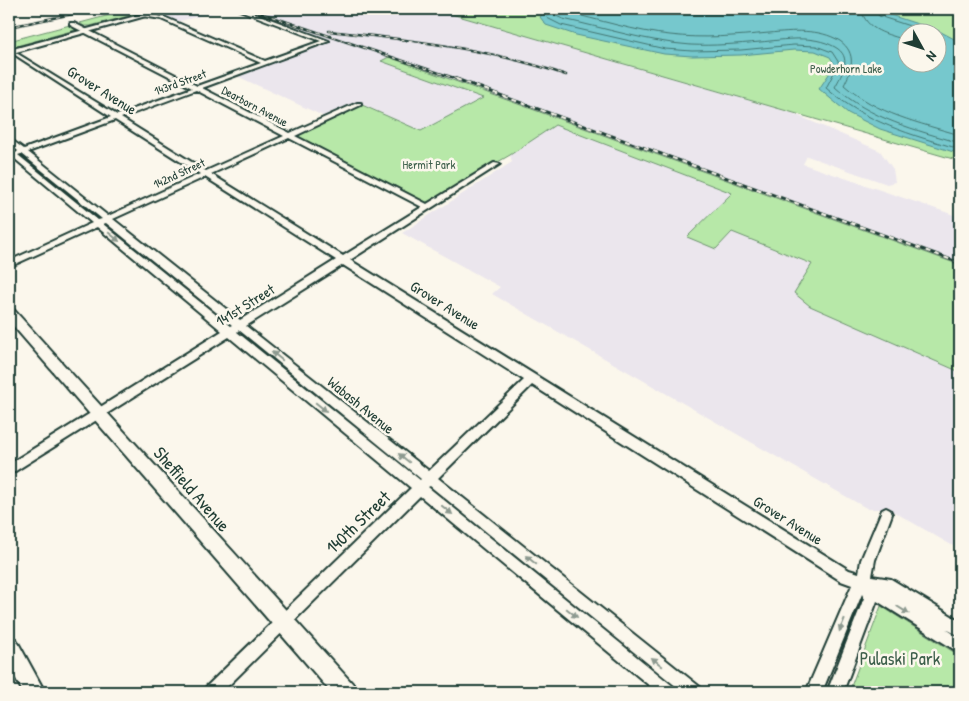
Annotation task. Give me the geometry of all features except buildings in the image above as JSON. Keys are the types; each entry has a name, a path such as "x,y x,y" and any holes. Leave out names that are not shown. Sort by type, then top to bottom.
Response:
{"main road":[{"path":"146,15 160,13 168,9"}],"street":[{"name":"143rd Street","path":"15,153 326,41 240,9"},
{"path":"84,30 160,13 265,63"},
{"path":"9,51 146,15"},
{"name":"Dearborn Avenue","path":"72,24 428,207"},
{"name":"Grover Avenue","path":"9,51 846,576 864,582 886,584 960,629"},
{"name":"142nd Street","path":"9,264 359,104"},
{"name":"Wabash Avenue","path":"9,140 15,153 234,329 420,488 669,692"},
{"name":"141st Street","path":"9,470 496,164"},
{"name":"Sheffield Avenue","path":"9,313 345,692"},
{"name":"Wabash Avenue","path":"234,329 429,478 695,692"},
{"name":"140th Street","path":"211,692 531,378"},
{"path":"835,692 871,598 864,582 868,560 886,514"},
{"path":"814,692 855,591 864,582"},
{"name":"Grover Avenue","path":"864,582 888,600 960,646"},
{"path":"9,646 34,692"}],"shaded area":[{"path":"179,9 227,9 168,24 152,16"},
{"path":"242,9 434,9 792,113 880,151 893,169 895,182 887,184 807,156 803,164 960,217 960,265 389,57 382,61 484,98 421,131 356,102 323,116 237,76 328,41"},
{"path":"555,125 732,193 688,237 732,232 813,265 810,306 960,372 960,550 889,509 868,509 492,294 500,287 402,233 512,162 510,155"}],"green space":[{"path":"132,9 155,9 90,26 84,26 80,23"},
{"name":"Powderhorn Lake","path":"434,9 960,9 960,161"},
{"path":"70,25 75,30 9,48 9,41"},
{"name":"Hermit Park","path":"389,57 960,265 960,372 810,306 794,293 812,264 732,232 716,249 687,237 732,193 555,125 510,155 427,203 296,136 362,105 421,131 483,98 381,61"},
{"name":"Pulaski Park","path":"881,606 960,656 960,692 849,692"}],"water":[{"name":"Powderhorn Lake","path":"546,9 872,9 912,22 896,22 896,72 946,72 946,35 960,42 960,154 880,129 848,113 819,89 835,65 830,57 815,51 794,50 741,55 692,56 664,54 576,35 546,25 540,17"}],"railway":[{"path":"9,27 97,9"},
{"path":"249,9 460,80"},
{"path":"329,31 449,46 508,58 566,75"},
{"path":"456,79 960,263"}]}
